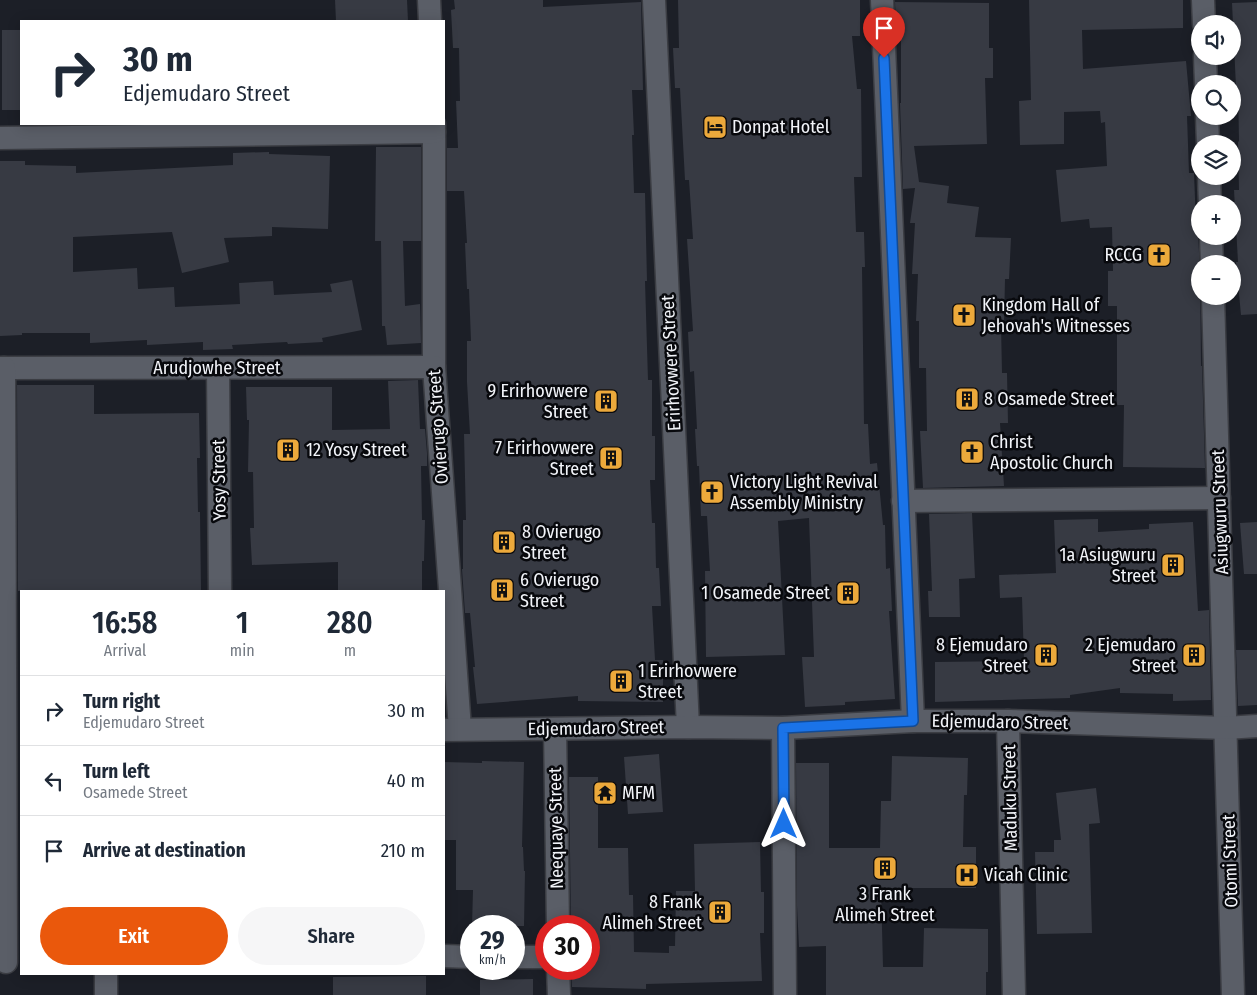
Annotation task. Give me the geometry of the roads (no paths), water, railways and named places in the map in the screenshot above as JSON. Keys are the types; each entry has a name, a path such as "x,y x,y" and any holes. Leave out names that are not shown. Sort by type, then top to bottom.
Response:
{"street":[{"path":"429,0 430,20"},
{"name":"Erirhovwere Street","path":"654,0 688,727"},
{"path":"882,0 913,721"},
{"path":"1203,0 1204,15"},
{"path":"0,138 434,128"},
{"name":"Ovierugo Street","path":"434,128 434,368 452,729"},
{"name":"Asiugwuru Street","path":"1213,305 1226,728"},
{"path":"2,368 9,962"},
{"name":"Arudjowhe Street","path":"2,368 434,368"},
{"name":"Yosy Street","path":"218,368 220,590"},
{"path":"903,501 1219,498"},
{"name":"Edjemudaro Street","path":"452,729 783,728 913,721 1008,721 1226,728 1257,726"},
{"name":"Maduku Street","path":"1008,721 1014,995"},
{"path":"783,728 785,995"},
{"name":"Otomi Street","path":"1226,728 1233,995"},
{"name":"Neequaye Street","path":"555,729 558,915"},
{"path":"445,956 460,957"},
{"path":"106,975 106,995"},
{"path":"558,980 558,995"}],"place":[{"name":"Donpat Hotel","path":"715,127"},
{"name":"RCCG","path":"1159,255"},
{"name":"Kingdom Hall of Jehovah's Witnesses","path":"964,315"},
{"name":"8 Osamede Street","path":"967,399"},
{"name":"9 Erirhovwere Street","path":"606,401"},
{"name":"12 Yosy Street","path":"288,450"},
{"name":"Christ Apostolic Church","path":"972,452"},
{"name":"7 Erirhovwere Street","path":"611,458"},
{"name":"Victory Light Revival Assembly Ministry","path":"712,492"},
{"name":"8 Ovierugo Street","path":"504,542"},
{"name":"1a Asiugwuru Street","path":"1173,565"},
{"name":"6 Ovierugo Street","path":"502,590"},
{"name":"1 Osamede Street","path":"848,593"},
{"name":"8 Ejemudaro Street","path":"1046,655"},
{"name":"2 Ejemudaro Street","path":"1194,655"},
{"name":"1 Erirhovwere Street","path":"621,681"},
{"name":"MFM","path":"605,793"},
{"name":"3 Frank Alimeh Street","path":"885,868"},
{"name":"Vicah Clinic","path":"967,875"},
{"name":"8 Frank Alimeh Street","path":"720,912"}]}
